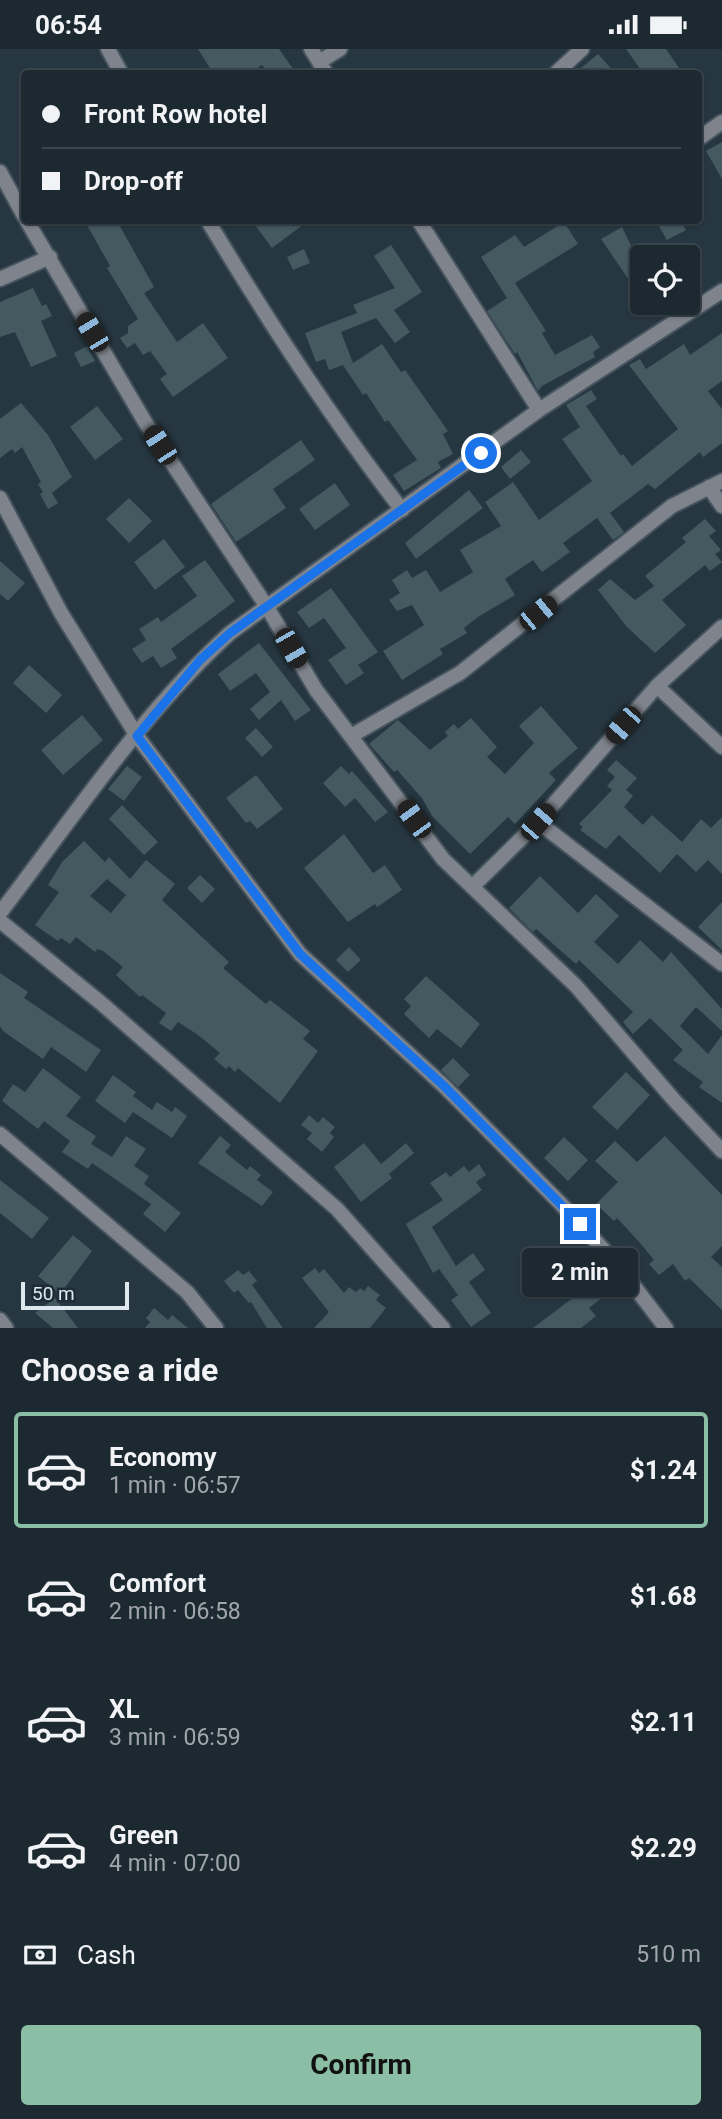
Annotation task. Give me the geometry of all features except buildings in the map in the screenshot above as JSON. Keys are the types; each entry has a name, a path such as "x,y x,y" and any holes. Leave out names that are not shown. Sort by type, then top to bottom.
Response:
{"street":[{"path":"108,49 119,70"},
{"path":"311,49 322,68 340,49"},
{"path":"559,70 582,49"},
{"path":"702,136 722,122"},
{"path":"0,172 21,209"},
{"path":"30,224 145,422 267,607 316,690 443,859 576,986 674,1100 722,1151"},
{"path":"210,224 289,353 402,510"},
{"path":"421,224 539,410"},
{"path":"0,279 50,257"},
{"path":"0,913 137,736 200,660 230,633 539,410 722,291"},
{"path":"351,736 460,673 671,506 716,484 722,506"},
{"path":"0,498 61,613 137,736 300,954 444,1086 561,1204 617,1263 666,1328"},
{"path":"472,887 538,822 657,686 722,627"},
{"path":"657,686 722,747"},
{"path":"538,822 722,964"},
{"path":"0,921 101,1003 337,1209 441,1327"},
{"path":"0,1134 187,1292 216,1328"},
{"path":"0,1320 6,1328"}],"route":[{"path":"481,453 230,633 200,660 137,736 300,954 444,1086 580,1224"}]}
